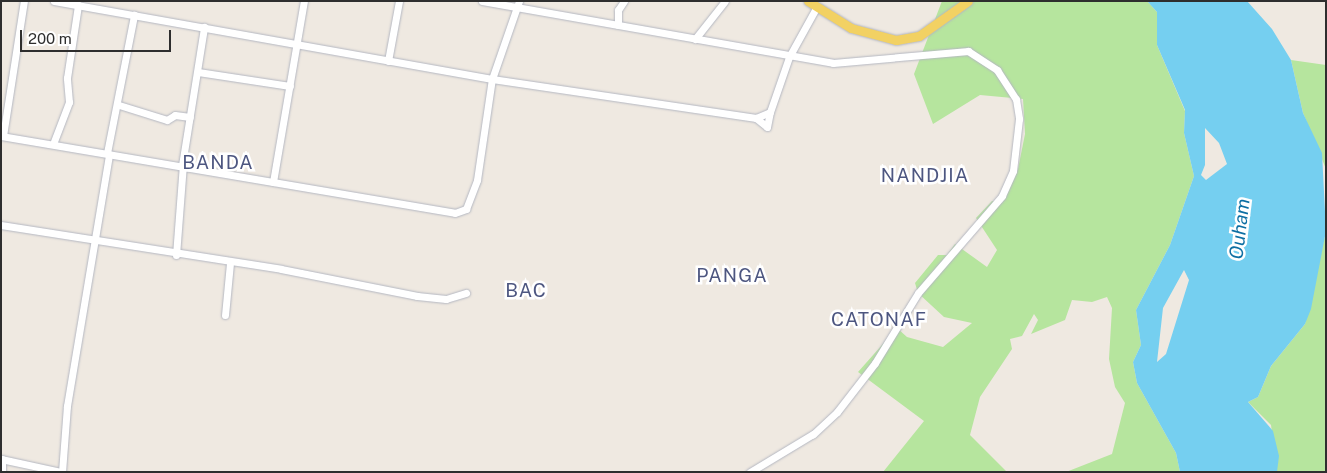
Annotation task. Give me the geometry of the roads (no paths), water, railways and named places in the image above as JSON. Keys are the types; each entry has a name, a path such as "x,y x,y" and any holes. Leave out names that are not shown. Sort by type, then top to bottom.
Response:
{"main road":[{"path":"808,1 816,8 867,34 907,39 938,26 968,1"}],"street":[{"path":"24,1 2,136 182,165 456,213 466,209 476,180 492,79 517,4"},
{"path":"54,1 204,27 299,47 492,79 756,118 767,127 770,112 789,57 816,8"},
{"path":"273,182 299,47 304,1"},
{"path":"388,61 399,1"},
{"path":"482,1 517,4 789,57 874,62 905,54 968,51 997,70 1016,99 1019,119 1013,171 1002,196 918,293 875,363 837,412 813,434 750,472"},
{"path":"605,22 618,10 624,1"},
{"path":"695,39 725,1"},
{"path":"53,144 69,102 68,78 78,5"},
{"path":"618,10 618,25"},
{"path":"2,472 1,459 61,472 67,406 97,242 108,153 119,105 134,15"},
{"path":"176,255 182,165 204,27"},
{"path":"905,54 907,39"},
{"path":"198,72 290,86"},
{"path":"119,105 167,120 175,115 190,117"},
{"path":"756,118 770,112"},
{"path":"1,225 176,255 230,262 417,296 446,300 466,293"},
{"path":"225,315 230,262"}],"water":[{"name":"Ouham","path":"1147,1 1247,1 1272,29 1291,60 1303,113 1322,153 1326,231 1311,309 1305,324 1271,366 1258,397 1248,402 1273,431 1279,456 1277,472 1180,472 1176,453 1137,383 1133,362 1141,345 1136,310 1170,245 1194,176 1184,133 1185,110 1157,45 1157,12","holes":["1205,128 1219,143 1227,164 1206,180 1201,175 1205,165","1184,270 1189,280 1166,354 1157,362 1163,308"]}],"district":[{"name":"BANDA","path":"218,163"},
{"name":"NANDJIA","path":"925,176"},
{"name":"PANGA","path":"732,276"},
{"name":"BAC","path":"526,291"},
{"name":"CATONAF","path":"879,320"}]}
